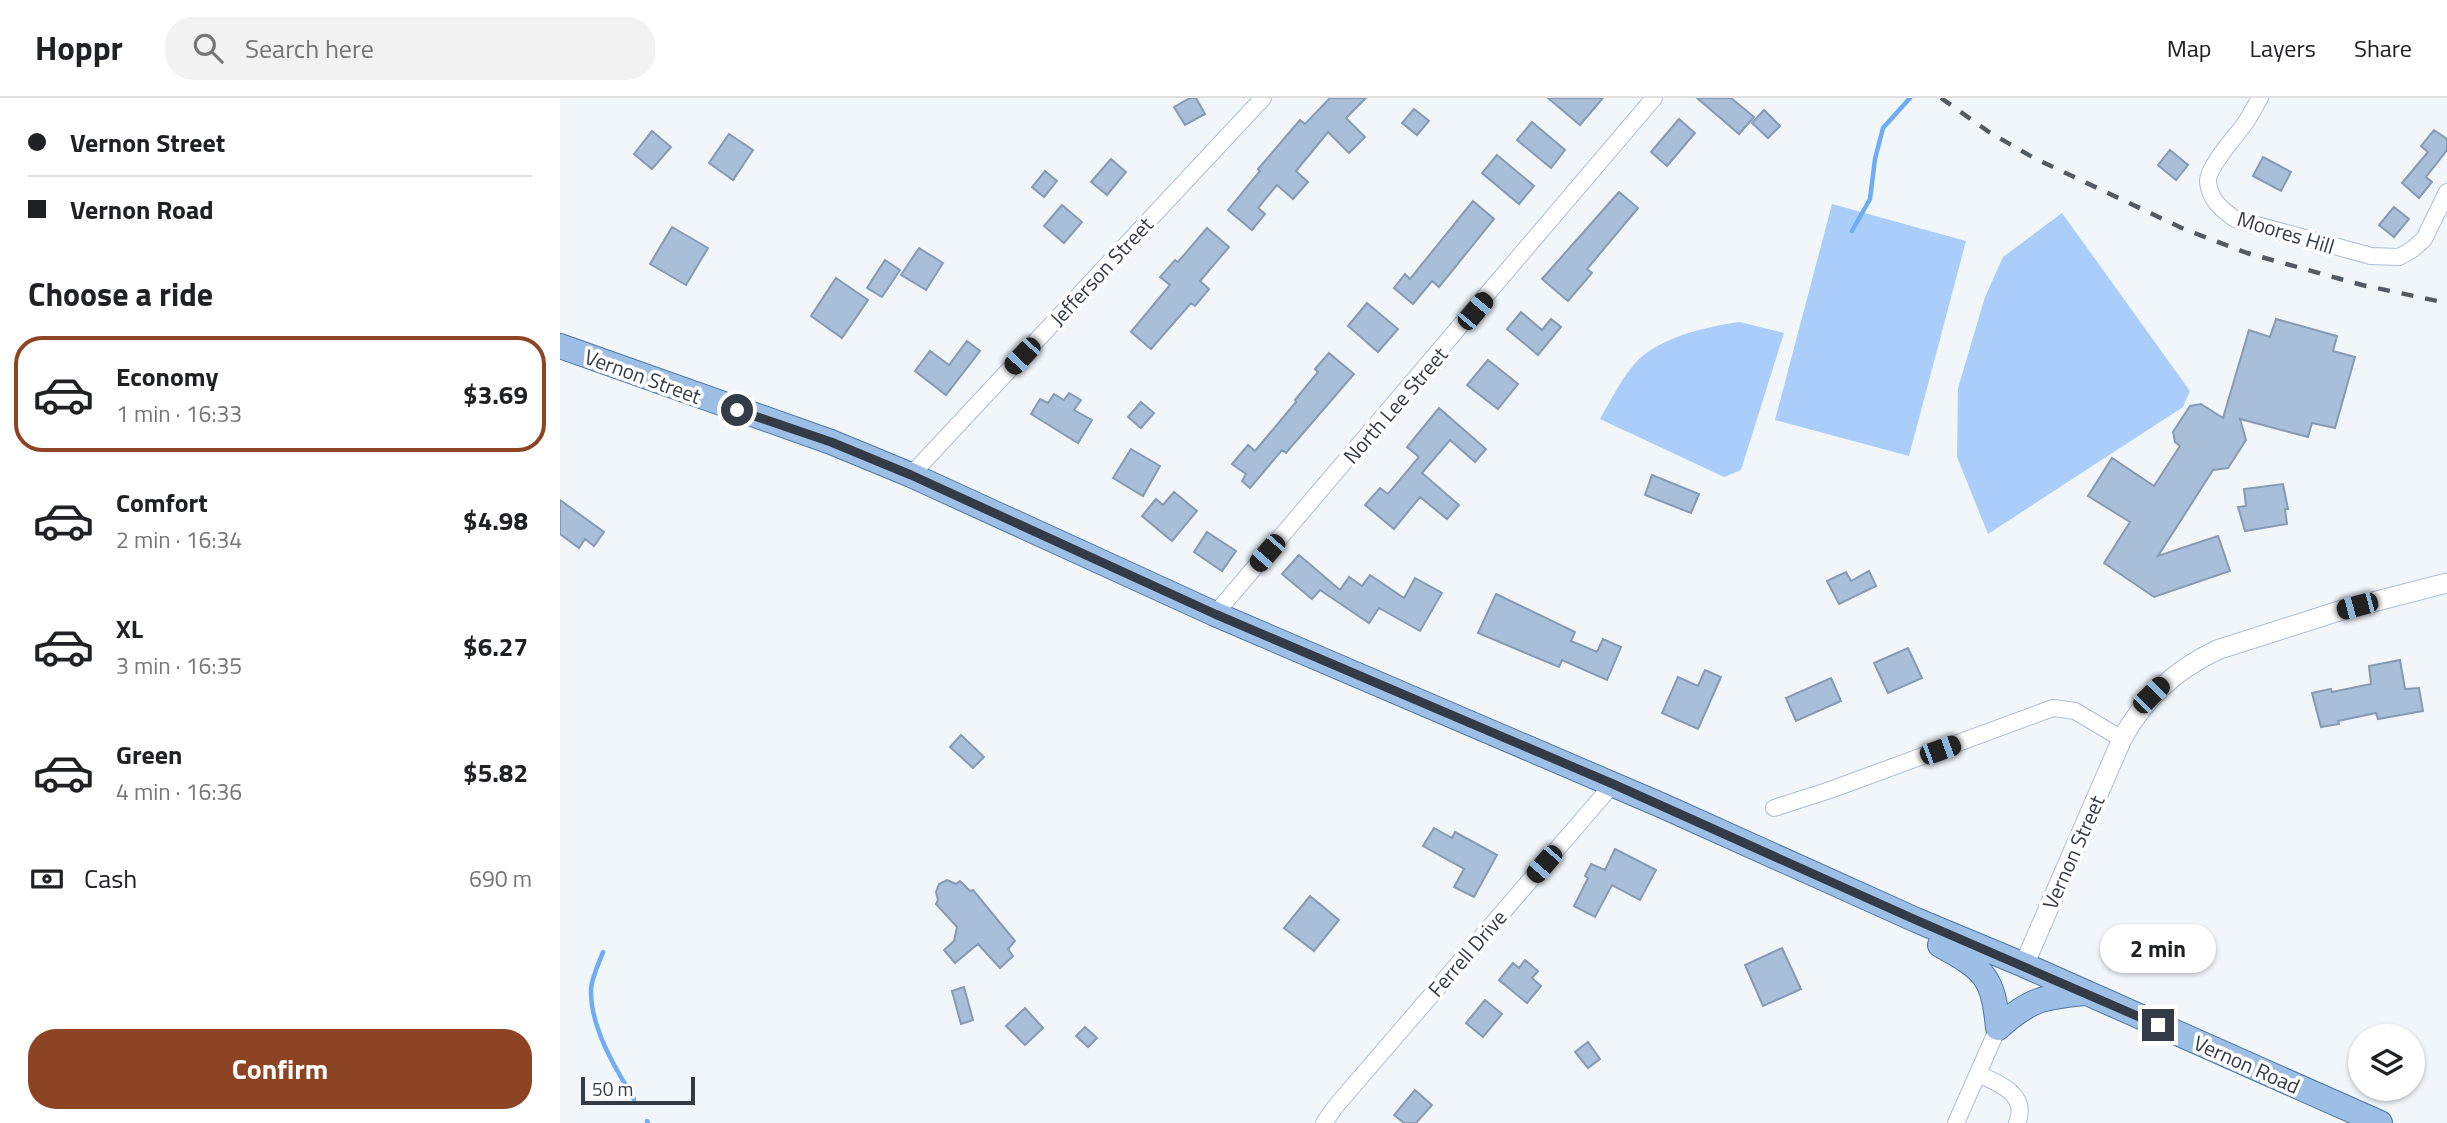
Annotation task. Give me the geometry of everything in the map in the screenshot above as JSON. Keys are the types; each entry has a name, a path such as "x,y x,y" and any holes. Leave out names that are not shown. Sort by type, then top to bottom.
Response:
{"main road":[{"name":"Vernon Street","path":"560,346 831,442 911,475 1215,614 1730,836"},
{"name":"Vernon Road","path":"1730,836 2380,1123"},
{"path":"1879,903 1922,935 1971,962 1987,977 1995,1000 1998,1028"},
{"path":"1998,1028 2021,1007 2049,996 2087,993"}],"street":[{"name":"Jefferson Street","path":"911,475 1263,98"},
{"name":"North Lee Street","path":"1215,614 1654,98"},
{"name":"Moores Hill","path":"2260,98 2208,178 2213,200 2235,219 2371,256 2399,257 2424,239 2447,192"},
{"name":"Vernon Street","path":"2024,965 2122,739 2140,709 2164,683 2217,649 2342,610 2447,583"},
{"path":"1774,808 2053,708 2075,711 2122,739"},
{"name":"Ferrell Drive","path":"1324,1123 1613,784"},
{"path":"1956,1123 1998,1028"},
{"path":"1978,1074 2005,1085 2018,1100 2017,1123"}],"shaded area":[{"path":"1832,204 1966,241 1909,456 1775,420"},
{"path":"2062,213 2190,391 2183,407 1988,534 1957,457 1958,388 1985,297 2003,257"},
{"path":"1740,322 1784,333 1741,470 1724,477 1600,419 1628,372 1649,351 1686,334"}],"building":[{"path":"1190,98 1196,98 1205,114 1185,125 1174,107"},
{"path":"1330,98 1366,98 1346,118 1365,137 1349,153 1328,132 1296,171 1308,182 1293,199 1277,185 1258,208 1265,214 1252,230 1228,210 1260,171 1258,169 1300,120 1305,124"},
{"path":"1548,98 1603,98 1580,125"},
{"path":"1697,98 1731,98 1754,117 1739,134"},
{"path":"1414,109 1429,121 1417,135 1402,123"},
{"path":"1764,110 1780,126 1768,138 1752,123"},
{"path":"1679,119 1695,133 1667,166 1651,152"},
{"path":"1532,122 1565,150 1551,168 1517,140"},
{"path":"2434,130 2447,139 2447,150 2426,177 2432,182 2419,198 2402,183 2428,152 2421,146"},
{"path":"652,131 671,147 652,169 634,154"},
{"path":"729,134 753,150 733,180 709,163"},
{"path":"2170,150 2188,165 2176,180 2158,165"},
{"path":"1497,155 1534,186 1519,204 1482,173"},
{"path":"2263,157 2291,172 2281,191 2253,176"},
{"path":"1111,159 1126,172 1107,195 1091,182"},
{"path":"1045,171 1057,181 1044,197 1032,187"},
{"path":"1619,192 1638,208 1587,269 1592,273 1568,301 1542,279"},
{"path":"1473,201 1494,219 1439,287 1432,281 1413,304 1394,288 1405,274 1410,279"},
{"path":"1062,205 1082,222 1064,243 1044,226"},
{"path":"2394,207 2409,219 2394,237 2379,225"},
{"path":"672,227 708,248 686,285 650,264"},
{"path":"1207,228 1229,247 1200,281 1209,289 1195,306 1191,303 1151,349 1131,332 1170,285 1160,277 1175,260 1178,262"},
{"path":"919,248 943,263 926,290 901,275"},
{"path":"885,260 900,270 882,297 867,288"},
{"path":"836,278 868,300 842,338 811,316"},
{"path":"1367,303 1398,329 1378,352 1348,326"},
{"path":"1521,312 1542,330 1551,319 1561,327 1538,355 1507,329"},
{"path":"2276,319 2337,336 2333,351 2355,357 2335,428 2312,423 2308,437 2240,419 2246,440 2228,468 2213,470 2158,556 2218,536 2230,571 2154,597 2104,563 2130,522 2088,496 2112,458 2154,486 2180,446 2175,442 2173,432 2190,406 2201,404 2223,418 2249,330 2270,337"},
{"path":"967,341 980,351 946,395 915,371 930,351 949,365"},
{"path":"1329,353 1354,374 1286,453 1282,450 1250,488 1242,481 1246,474 1232,464 1248,445 1255,451 1296,402 1318,372 1315,369"},
{"path":"1488,360 1518,384 1498,409 1467,385"},
{"path":"1069,393 1081,400 1074,410 1092,420 1078,443 1031,414 1040,399 1048,403 1054,394 1064,400"},
{"path":"1141,402 1154,413 1141,428 1128,417"},
{"path":"1439,408 1486,449 1475,462 1450,440 1422,473 1459,505 1447,519 1420,497 1394,529 1365,505 1380,488 1388,494 1419,457 1407,447"},
{"path":"1131,449 1160,466 1143,496 1113,478"},
{"path":"1652,475 1699,494 1691,513 1645,495"},
{"path":"2283,484 2288,509 2285,509 2287,524 2245,531 2238,507 2246,506 2244,489"},
{"path":"1174,492 1197,511 1172,541 1142,516 1156,499 1163,505"},
{"path":"560,500 604,532 594,546 585,539 579,548 560,534"},
{"path":"1207,532 1236,551 1222,571 1194,552"},
{"path":"1299,555 1340,590 1349,577 1362,586 1370,575 1404,598 1415,578 1442,593 1420,631 1379,608 1369,623 1320,590 1312,599 1282,574"},
{"path":"1869,571 1876,586 1839,604 1827,581 1846,572 1851,581"},
{"path":"1496,594 1575,632 1571,641 1597,652 1603,639 1621,647 1607,680 1562,660 1559,667 1478,633"},
{"path":"1908,648 1922,678 1888,693 1874,663"},
{"path":"2400,660 2405,689 2419,688 2423,711 2378,719 2376,713 2321,727 2312,693 2371,684 2369,666"},
{"path":"1705,670 1721,677 1698,729 1662,713 1678,677 1698,686"},
{"path":"1831,678 1841,701 1796,721 1786,698"},
{"path":"961,735 984,757 973,768 950,747"},
{"path":"1434,828 1452,838 1455,832 1497,855 1474,897 1454,887 1464,869 1423,846"},
{"path":"1615,849 1656,870 1640,900 1612,885 1595,917 1574,906 1588,878 1585,876 1591,864 1605,870"},
{"path":"947,880 956,884 960,881 970,891 973,890 1015,941 1008,949 1013,956 1000,968 978,944 955,963 944,950 954,941 957,927 936,904 939,884"},
{"path":"1310,896 1339,920 1314,951 1284,928"},
{"path":"1782,948 1801,989 1763,1006 1745,965"},
{"path":"1525,960 1538,971 1532,978 1541,986 1527,1003 1499,980 1513,963 1519,968"},
{"path":"964,987 973,1020 961,1024 952,991"},
{"path":"1485,1000 1502,1014 1483,1037 1466,1023"},
{"path":"1025,1008 1043,1028 1025,1045 1006,1026"},
{"path":"1085,1027 1097,1038 1088,1047 1076,1036"},
{"path":"1588,1042 1600,1059 1588,1068 1575,1052"},
{"path":"1415,1090 1432,1105 1416,1123 1404,1123 1394,1115"}],"waterway":[{"path":"1852,231 1870,199 1875,159 1883,128 1910,98"},
{"path":"603,952 591,989 595,1018 605,1047 634,1099"}],"railway":[{"path":"1941,98 1989,132 2034,158 2184,229 2247,253 2362,285 2447,303"}],"route":[{"path":"737,410 831,442 911,475 1215,614 1613,784 2158,1025"}]}
